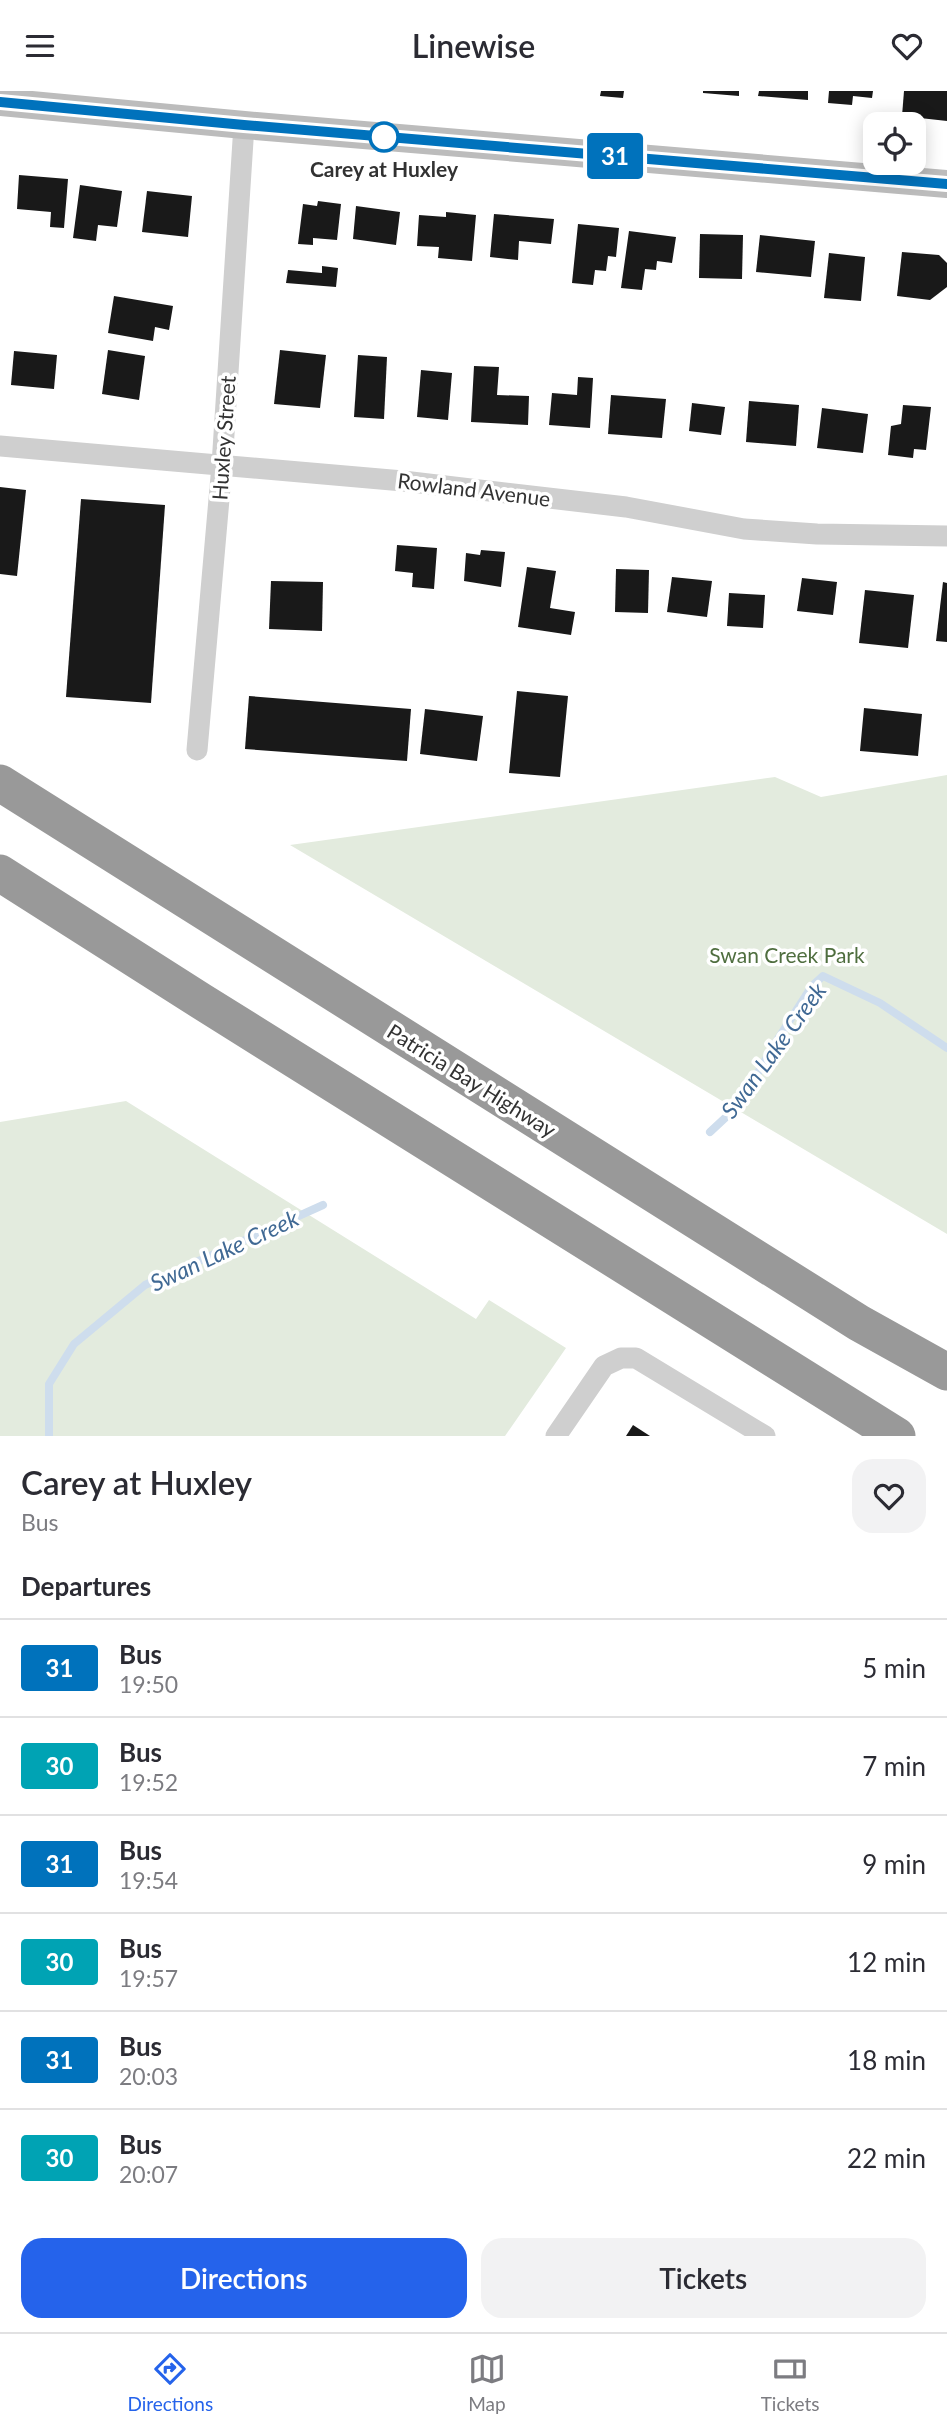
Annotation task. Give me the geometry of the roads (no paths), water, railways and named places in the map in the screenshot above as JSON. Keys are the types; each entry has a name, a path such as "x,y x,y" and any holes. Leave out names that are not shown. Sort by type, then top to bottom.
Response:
{"highway":[{"name":"Patricia Bay Highway","path":"0,783 848,1315 947,1371"},
{"path":"0,873 897,1436"}],"street":[{"path":"0,102 947,184"},
{"name":"Huxley Street","path":"197,750 222,465 244,125"},
{"name":"Rowland Avenue","path":"0,446 403,481 626,507 744,529 817,534 947,536"},
{"path":"556,1436 604,1366 621,1358 636,1358 765,1436"}],"waterway":[{"name":"Swan Lake Creek","path":"710,1132 739,1105 812,986 823,976 880,1003 947,1048"},
{"name":"Swan Lake Creek","path":"49,1436 49,1384 74,1344 145,1285 323,1205"}],"place":[{"name":"Carey at Huxley","path":"384,137"}],"park label":[{"name":"Swan Creek Park","path":"787,954"}]}
